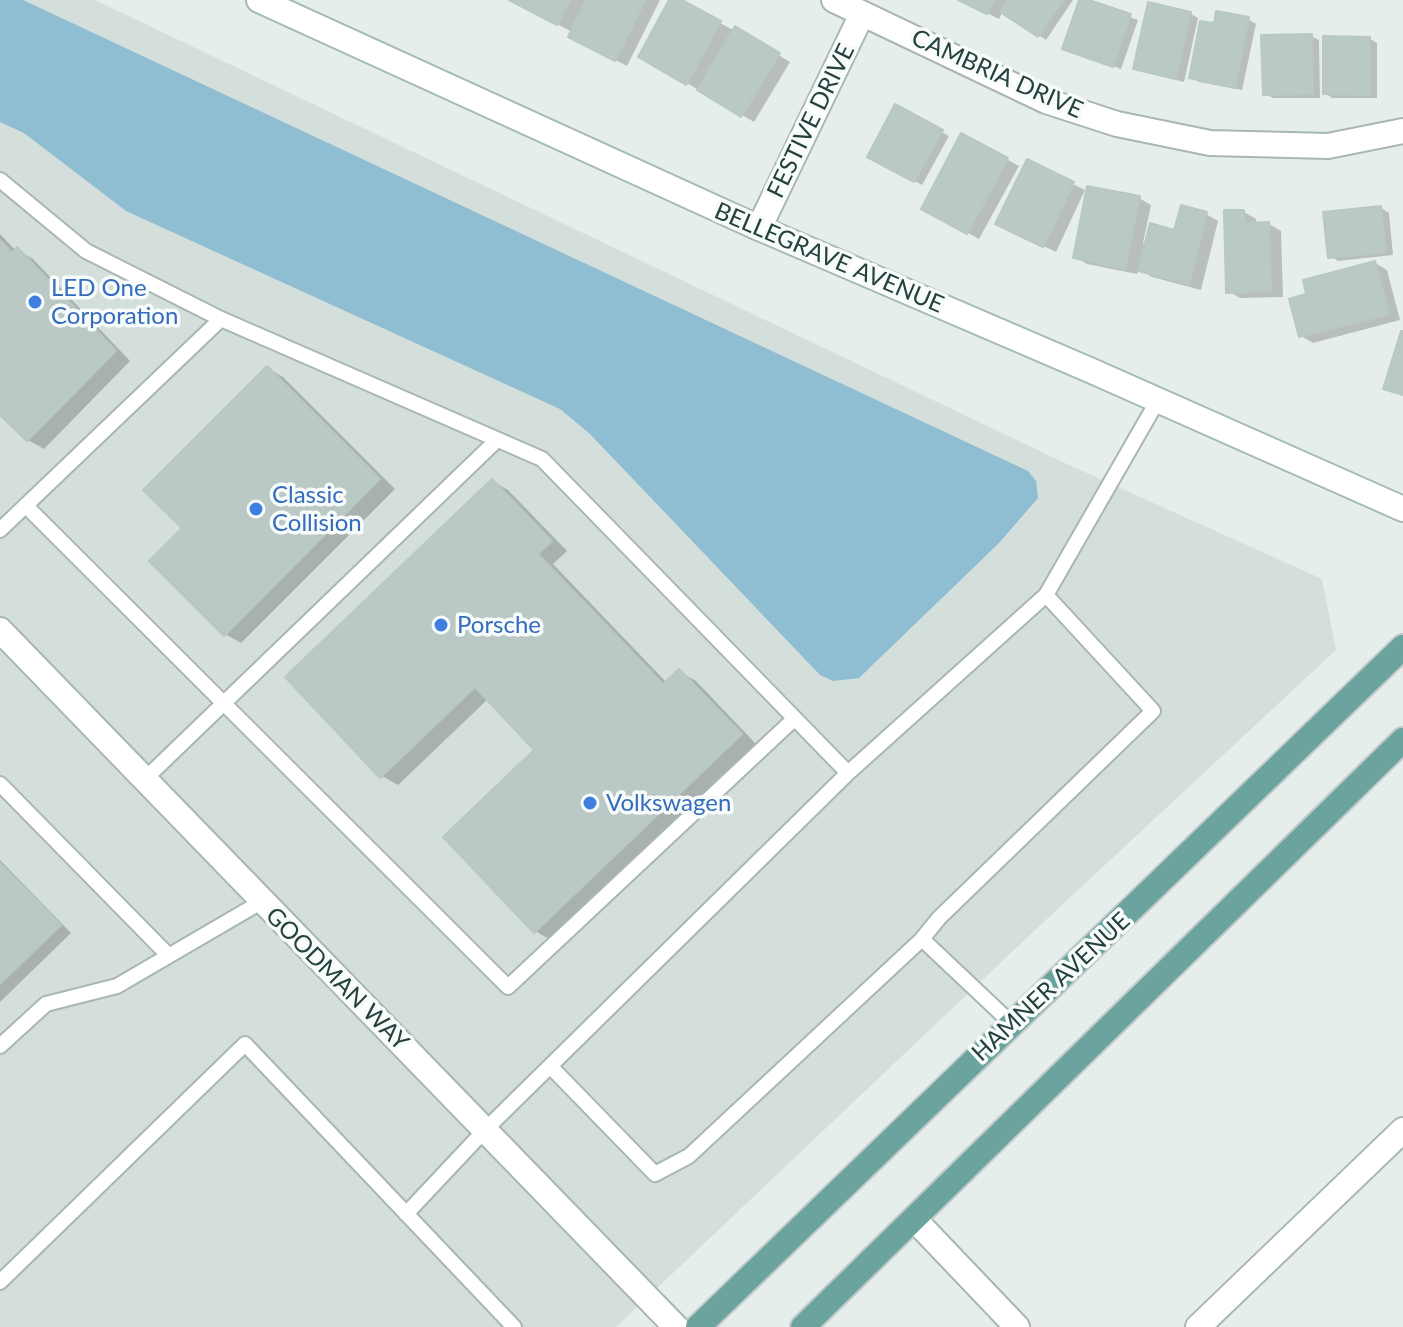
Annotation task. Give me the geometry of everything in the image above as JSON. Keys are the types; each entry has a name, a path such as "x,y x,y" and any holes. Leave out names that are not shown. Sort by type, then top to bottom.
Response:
{"main road":[{"name":"HAMNER AVENUE","path":"698,1327 1403,647"},
{"path":"803,1327 1403,740"}],"street":[{"name":"BELLEGRAVE AVENUE","path":"259,0 759,228 1403,509"},
{"name":"CAMBRIA DRIVE","path":"834,0 1046,101 1117,124 1210,143 1239,144 1328,146 1403,131"},
{"name":"FESTIVE DRIVE","path":"759,228 862,14"},
{"name":"GOODMAN WAY","path":"0,630 676,1327"},
{"path":"1198,1327 1403,1130"},
{"path":"914,1219 1017,1327"}],"lane":[{"path":"0,180 86,251 221,319 542,459 848,773"},
{"path":"0,530 221,319"},
{"path":"406,1214 485,1130 848,773 1046,595 1158,400"},
{"path":"144,780 497,440"},
{"path":"26,506 508,987 794,719"},
{"path":"551,1067 655,1174 689,1156 922,939 939,918 1153,711 1046,595"},
{"path":"0,784 168,955"},
{"path":"0,1046 46,1004 117,986 261,902"},
{"path":"922,939 1011,1023"},
{"path":"0,1282 245,1044 514,1327"}],"shaded area":[{"path":"0,0 95,0 1067,464 1322,579 1336,650 616,1327 0,1327"}],"water":[{"path":"0,0 23,0 1028,471 1036,481 1038,498 998,544 859,678 833,681 820,675 590,434 560,409 126,211 24,133 0,122"}],"building":[{"path":"509,0 570,0 557,25"},
{"path":"586,0 645,0 615,61 568,37"},
{"path":"669,0 682,0 721,21 686,85 638,57"},
{"path":"958,0 994,0 987,14"},
{"path":"1008,0 1063,0 1038,37 1000,12"},
{"path":"1079,0 1089,0 1131,14 1113,67 1062,49"},
{"path":"1148,2 1191,12 1176,79 1133,69"},
{"path":"1216,11 1249,17 1235,88 1189,78 1200,21 1214,23"},
{"path":"735,26 780,53 741,117 697,90"},
{"path":"1312,34 1313,94 1263,95 1261,35"},
{"path":"1323,36 1370,37 1370,95 1323,94"},
{"path":"895,104 943,130 914,182 867,157"},
{"path":"961,133 1008,158 967,234 921,209"},
{"path":"1027,159 1074,182 1043,247 995,224"},
{"path":"1087,186 1140,196 1125,269 1073,258"},
{"path":"1181,205 1207,212 1189,284 1138,271 1150,223 1174,230"},
{"path":"1381,206 1386,252 1328,258 1323,212"},
{"path":"1224,210 1244,210 1245,223 1269,222 1271,291 1226,293"},
{"name":"LED One Corporation","path":"0,240 12,253 17,247 116,351 27,441 0,415"},
{"path":"1375,261 1389,314 1299,337 1289,299 1306,294 1303,280"},
{"path":"1403,331 1403,395 1383,389"},
{"name":"Classic Collision","path":"267,366 380,479 224,636 149,561 182,528 143,490"},
{"path":"492,479 552,541 538,554 663,684 679,669 742,734 534,933 443,837 534,750 475,687 380,778 285,677"},
{"path":"0,863 61,925 0,984"}],"place":[{"name":"LED One Corporation","path":"35,302"},
{"name":"Classic Collision","path":"256,509"},
{"name":"Porsche","path":"441,625"},
{"name":"Volkswagen","path":"590,803"}]}
